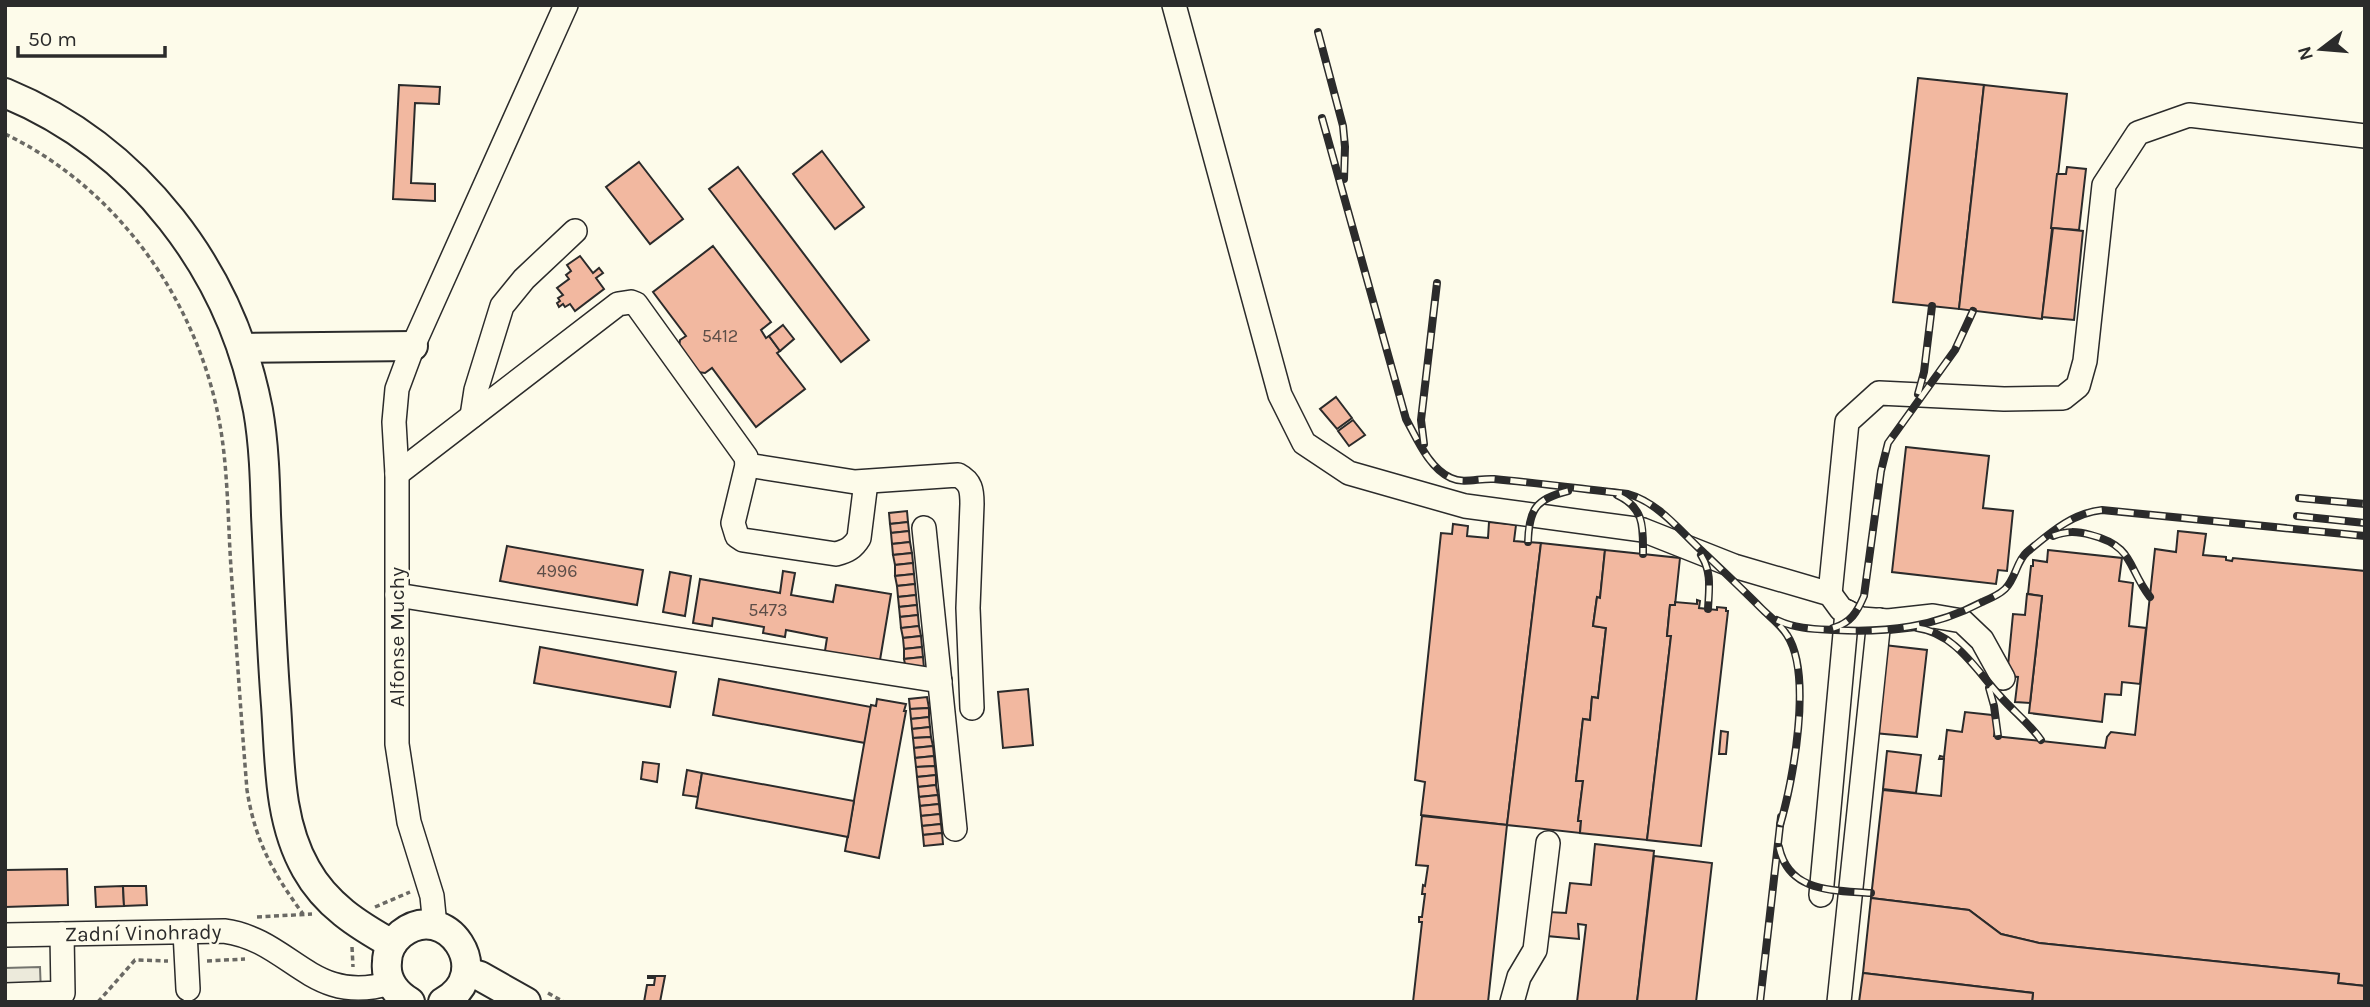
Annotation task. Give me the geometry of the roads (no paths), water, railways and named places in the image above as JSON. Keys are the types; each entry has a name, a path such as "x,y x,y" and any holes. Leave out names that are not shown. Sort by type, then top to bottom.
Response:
{"main road":[{"path":"5,93 54,116 81,133 107,153 154,197 208,272 230,315 251,379 263,444 275,688 287,819 298,854 317,886 342,913 392,944"},
{"path":"242,348 413,346"},
{"path":"400,992 386,963 392,944 406,931 415,927 435,926 453,935 460,943 466,962 466,972 459,989 443,1002"},
{"path":"466,972 534,996"}],"street":[{"name":"Alfonse Muchy","path":"435,926 432,896 409,822 397,744 397,474 394,422 397,389 413,346 566,5"},
{"path":"1174,5 1280,395 1304,443 1349,473 1465,506 1643,530 1734,566 1830,594 1841,609 1861,619 1933,616 1962,621 1982,640 2003,678"},
{"path":"1830,594 1847,422 1879,393 2004,399 2063,398 2078,386 2085,361 2104,185 2138,133 2189,115 2365,136"},
{"path":"472,416 475,390 502,306 524,279 575,231"},
{"path":"397,474 618,304 631,302 636,304 744,453 747,465 733,523 737,536 743,540 836,554 846,552 859,538 866,482"},
{"path":"747,465 866,482 958,475 966,480 971,489 968,608 972,708"},
{"path":"924,528 955,829"},
{"path":"397,595 940,681"},
{"path":"1821,895 1847,612"},
{"path":"1839,1002 1879,620"},
{"path":"1512,1002 1519,977 1535,950 1548,843"},
{"name":"Zadní Vinohrady","path":"5,935 225,931 258,942 308,976 340,990 400,992"},
{"path":"185,932 188,989"},
{"path":"5,995 63,993 62,934"}],"railway":[{"path":"1318,32 1343,126 1344,179"},
{"path":"1322,118 1406,419 1424,452 1436,467 1451,478 1461,481 1511,481 1628,494 1639,498 1668,518 1779,624 1787,635 1795,653 1800,701 1795,756 1780,825"},
{"path":"1424,444 1421,420 1437,283"},
{"path":"1918,394 1924,372 1932,306"},
{"path":"1833,628 1853,616 1864,596 1881,471 1888,443 1955,350 1973,311"},
{"path":"1528,542 1530,522 1536,508 1548,498 1568,491"},
{"path":"1617,495 1638,513 1642,527 1643,554"},
{"path":"2299,498 2365,504"},
{"path":"1777,620 1806,628 1873,630 1929,623 1947,617 2003,591 2012,580 2023,556 2053,531 2081,515 2102,510 2365,536"},
{"path":"2297,516 2365,523"},
{"path":"2053,536 2067,532 2081,533 2115,545 2128,559 2150,597"},
{"path":"1701,555 1708,574 1708,609"},
{"path":"1917,628 1943,637 1964,654 2041,740"},
{"path":"1989,688 1998,736"},
{"path":"1760,1002 1781,817"},
{"path":"1779,847 1784,862 1802,881 1828,889 1871,893"}]}
